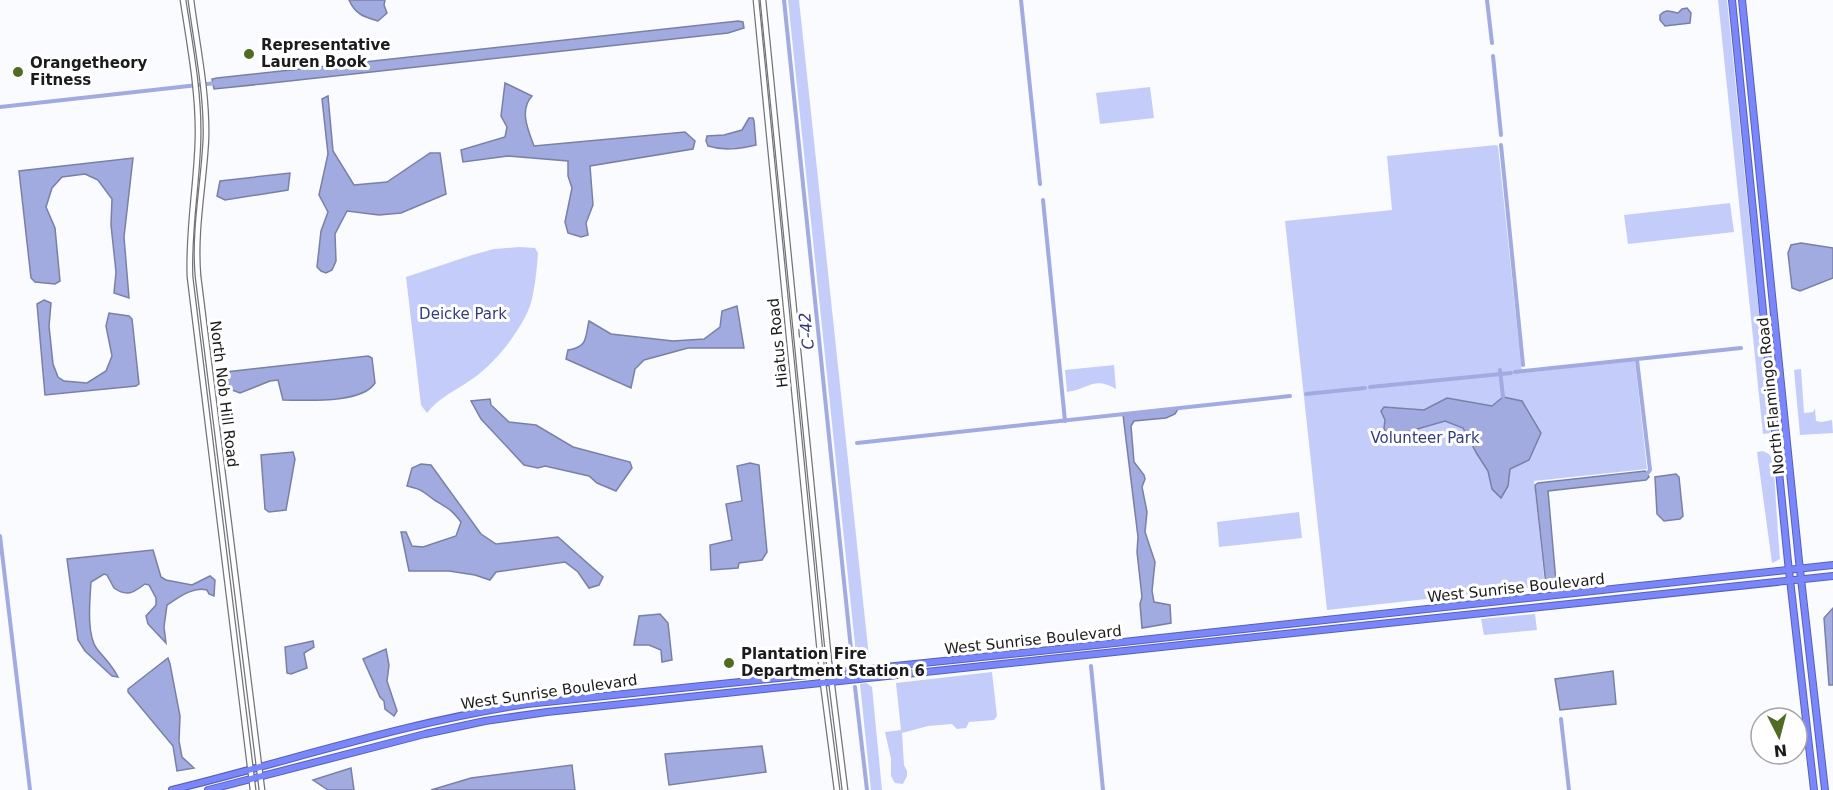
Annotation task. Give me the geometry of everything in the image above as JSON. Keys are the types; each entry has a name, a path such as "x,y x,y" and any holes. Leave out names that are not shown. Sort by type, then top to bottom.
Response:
{"highway":[{"name":"North Flamingo Road","path":"1732,0 1790,581 1814,790"},
{"name":"North Flamingo Road","path":"1742,0 1801,580 1825,790"},
{"name":"West Sunrise Boulevard","path":"172,790 484,710 527,704 1053,650 1833,565"},
{"name":"West Sunrise Boulevard","path":"208,790 425,734 485,721 554,711 1833,576"}],"main road":[{"name":"North Nob Hill Road","path":"183,0 196,92 198,140 190,228 190,278 253,790"},
{"name":"North Nob Hill Road","path":"191,0 204,92 206,140 197,228 198,276 262,790"},
{"name":"Hiatus Road","path":"756,0 823,683 837,790"},
{"name":"Hiatus Road","path":"763,0 830,672 845,790"}],"green space":[{"path":"788,0 799,0 869,657 863,663 857,664"},
{"path":"1718,0 1727,0 1771,431 1763,434"},
{"path":"1150,87 1154,118 1100,124 1096,93"},
{"name":"Volunteer Park","path":"1498,146 1522,373 1635,360 1647,469 1534,481 1545,586 1327,610 1285,221 1392,210 1387,156"},
{"path":"1730,203 1734,232 1628,244 1624,215"},
{"name":"Deicke Park","path":"535,248 538,253 531,303 522,323 508,344 483,371 437,402 427,413 421,405 406,277 494,249"},
{"path":"1114,365 1116,389 1096,383 1067,392 1065,370"},
{"path":"1801,369 1804,413 1813,412 1815,408 1816,421 1832,420 1833,433 1800,435 1794,370"},
{"path":"1763,451 1773,460 1774,472 1780,559 1772,563 1757,452"},
{"path":"1299,512 1302,538 1219,547 1217,522"},
{"path":"1535,614 1537,630 1484,635 1481,619"},
{"path":"992,672 997,716 994,720 969,722 966,728 957,729 952,724 928,726 902,733 907,776 903,784 895,783 891,776 891,759 885,732 901,730 896,683"},
{"path":"866,683 872,687 882,790 871,790 860,684"}],"shaded area":[{"path":"349,0 385,0 387,13 378,21 368,18 357,12"},
{"path":"1687,8 1691,13 1690,23 1665,26 1660,20 1660,15 1665,12 1678,13"},
{"path":"743,22 744,28 728,33 214,89 212,79 217,78"},
{"path":"505,83 532,96 525,114 534,146 685,132 695,141 693,149 590,166 593,205 586,223 588,235 581,237 568,233 565,222 572,188 568,176 568,161 508,156 463,162 461,150 505,137 507,127 501,116"},
{"path":"328,96 333,151 354,185 387,182 430,153 440,153 446,194 401,213 379,215 347,211 335,234 336,261 332,270 326,273 317,267 321,231 328,212 319,195 328,154 322,99"},
{"path":"749,118 753,118 754,121 756,145 732,149 708,146 707,136 724,135 742,130"},
{"path":"133,158 124,237 129,298 114,293 116,272 111,225 112,199 98,180 85,174 62,177 52,188 46,207 55,228 60,281 55,284 35,282 31,278 19,171"},
{"path":"290,173 288,190 225,200 217,196 220,181"},
{"path":"1801,243 1833,248 1833,278 1800,291 1792,288 1788,253 1791,245"},
{"path":"44,300 51,303 49,326 53,364 58,377 64,381 87,383 106,371 112,356 106,326 109,313 129,316 132,319 139,384 45,395 37,304"},
{"path":"737,306 744,348 688,348 644,360 635,369 631,388 566,359 568,350 579,347 584,341 589,321 611,334 673,341 704,339 720,327 722,311"},
{"path":"368,356 372,358 375,383 368,390 346,398 283,400 278,380 240,393 229,389 226,372"},
{"path":"1503,397 1522,401 1541,433 1529,460 1510,469 1508,486 1501,498 1492,489 1488,471 1463,428 1445,421 1388,439 1384,428 1385,420 1381,411 1384,407 1424,410 1447,398 1492,406"},
{"path":"490,399 491,405 509,422 536,425 573,447 630,462 632,468 616,491 597,483 589,476 545,466 538,468 524,465 481,419 471,401"},
{"path":"1178,409 1175,414 1166,418 1134,421 1131,426 1134,462 1145,479 1142,487 1147,512 1145,532 1155,562 1152,591 1154,602 1170,605 1171,623 1142,628 1138,537 1123,415"},
{"path":"293,452 295,459 286,510 269,512 265,509 261,455"},
{"path":"750,463 759,465 767,552 762,560 739,563 738,568 711,570 710,545 732,540 726,504 742,501 737,466"},
{"path":"421,464 431,465 481,534 496,544 558,537 603,577 599,585 589,588 578,572 565,562 496,572 490,580 449,571 409,571 401,532 406,532 412,546 423,547 456,536 461,522 450,510 423,492 407,486 412,468"},
{"path":"1645,471 1649,477 1646,480 1548,491 1556,582 1546,585 1535,485"},
{"path":"1676,474 1679,477 1683,516 1680,519 1664,521 1657,514 1655,477"},
{"path":"153,550 161,577 192,585 210,576 215,580 214,596 207,590 196,590 186,593 167,605 164,627 166,643 148,624 146,616 156,605 156,598 149,585 145,584 133,592 126,593 114,588 107,575 104,574 91,582 91,635 97,649 118,677 112,676 85,651 78,640 67,559"},
{"path":"1833,608 1833,685 1829,685 1824,618"},
{"path":"660,614 668,623 672,660 662,662 661,650 649,645 634,645 639,616"},
{"path":"313,641 314,647 304,653 307,668 291,674 287,673 285,647"},
{"path":"386,649 389,665 387,681 397,711 394,716 385,709 384,701 363,659"},
{"path":"168,658 180,716 179,741 182,757 194,768 177,771 173,746 128,692 128,689"},
{"path":"1613,671 1616,704 1560,710 1555,679"},
{"path":"762,746 766,772 669,785 665,754"},
{"path":"572,765 575,790 431,790 471,778"},
{"path":"351,768 354,790 328,790 313,780"}],"waterway":[{"name":"C-42","path":"784,0 852,659"},
{"path":"1021,0 1040,184"},
{"path":"1487,0 1492,43"},
{"path":"1493,56 1501,135"},
{"path":"0,107 216,83"},
{"path":"1501,145 1523,365"},
{"path":"1043,200 1065,421"},
{"path":"1515,372 1741,348"},
{"path":"1637,360 1650,470 1646,475"},
{"path":"1500,370 1503,397"},
{"path":"1370,387 1511,373"},
{"path":"1306,394 1365,388"},
{"path":"857,443 1290,396"},
{"path":"0,536 30,790"},
{"path":"1091,666 1103,790"},
{"name":"C-42","path":"855,687 867,790"},
{"path":"1561,719 1569,790"}],"place":[{"name":"Representative Lauren Book","path":"249,54"},
{"name":"Orangetheory Fitness","path":"18,72"},
{"name":"Plantation Fire Department Station 6","path":"729,663"}]}
